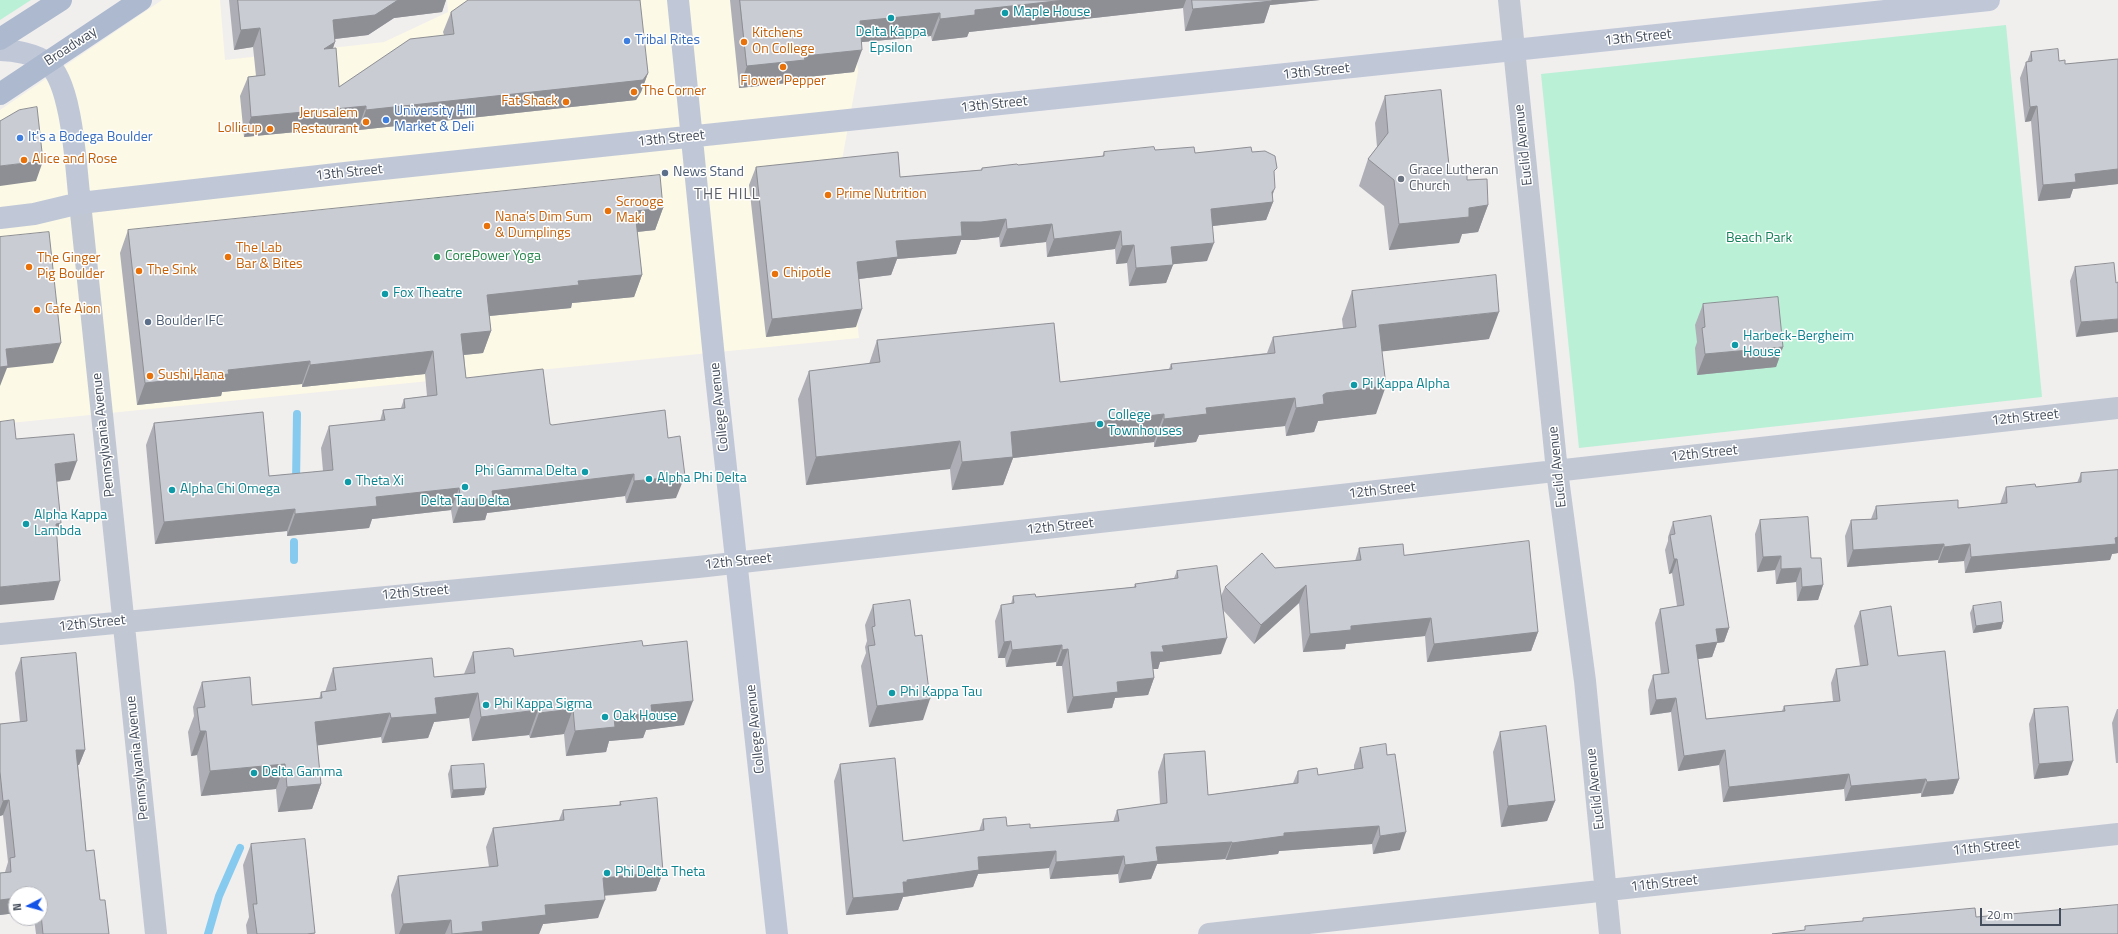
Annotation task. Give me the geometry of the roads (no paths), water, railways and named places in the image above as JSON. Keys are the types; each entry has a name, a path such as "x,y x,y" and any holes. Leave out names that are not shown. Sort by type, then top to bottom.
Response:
{"main road":[{"path":"0,39 61,0"},
{"name":"Broadway","path":"0,94 141,0"}],"street":[{"name":"College Avenue","path":"678,0 777,934"},
{"name":"Euclid Avenue","path":"1509,0 1557,471 1585,681 1610,934"},
{"name":"13th Street","path":"0,218 34,214 80,203 354,172 1989,0"},
{"path":"0,50 8,50 47,62"},
{"name":"Pennsylvania Avenue","path":"47,62 59,79 68,111 80,203 156,934"},
{"name":"12th Street","path":"0,634 124,620 738,562 2118,408"},
{"name":"11th Street","path":"1209,934 2118,834"}],"waterway":[{"path":"296,484 297,414"},
{"path":"294,542 294,560"},
{"path":"208,934 219,896 240,848"}],"place":[{"name":"Maple House","path":"1005,13"},
{"name":"Delta Kappa Epsilon","path":"891,18"},
{"name":"Tribal Rites","path":"627,41"},
{"name":"Kitchens On College","path":"744,42"},
{"name":"Flower Pepper","path":"783,67"},
{"name":"The Corner","path":"634,92"},
{"name":"Fat Shack","path":"566,102"},
{"name":"University Hill Market & Deli","path":"386,120"},
{"name":"Jerusalem Restaurant","path":"366,122"},
{"name":"Lollicup","path":"270,129"},
{"name":"It's a Bodega Boulder","path":"20,138"},
{"name":"Alice and Rose","path":"24,160"},
{"name":"News Stand","path":"665,173"},
{"name":"Grace Lutheran Church","path":"1401,179"},
{"name":"Prime Nutrition","path":"828,195"},
{"name":"Scrooge Maki","path":"608,211"},
{"name":"Nana’s Dim Sum & Dumplings","path":"487,226"},
{"name":"The Lab Bar & Bites","path":"228,257"},
{"name":"CorePower Yoga","path":"437,257"},
{"name":"The Ginger Pig Boulder","path":"29,267"},
{"name":"The Sink","path":"139,271"},
{"name":"Chipotle","path":"775,274"},
{"name":"Fox Theatre","path":"385,294"},
{"name":"Cafe Aion","path":"37,310"},
{"name":"Boulder IFC","path":"148,322"},
{"name":"Harbeck-Bergheim House","path":"1735,345"},
{"name":"Sushi Hana","path":"150,376"},
{"name":"Pi Kappa Alpha","path":"1354,385"},
{"name":"College Townhouses","path":"1100,424"},
{"name":"Phi Gamma Delta","path":"585,472"},
{"name":"Alpha Phi Delta","path":"649,479"},
{"name":"Theta Xi","path":"348,482"},
{"name":"Delta Tau Delta","path":"465,487"},
{"name":"Alpha Chi Omega","path":"172,490"},
{"name":"Alpha Kappa Lambda","path":"26,524"},
{"name":"Phi Kappa Tau","path":"892,693"},
{"name":"Phi Kappa Sigma","path":"486,705"},
{"name":"Oak House","path":"605,717"},
{"name":"Delta Gamma","path":"254,773"},
{"name":"Phi Delta Theta","path":"607,873"}],"district":[{"name":"THE HILL","path":"727,195"}],"park label":[{"name":"Beach Park","path":"1759,239"}]}
